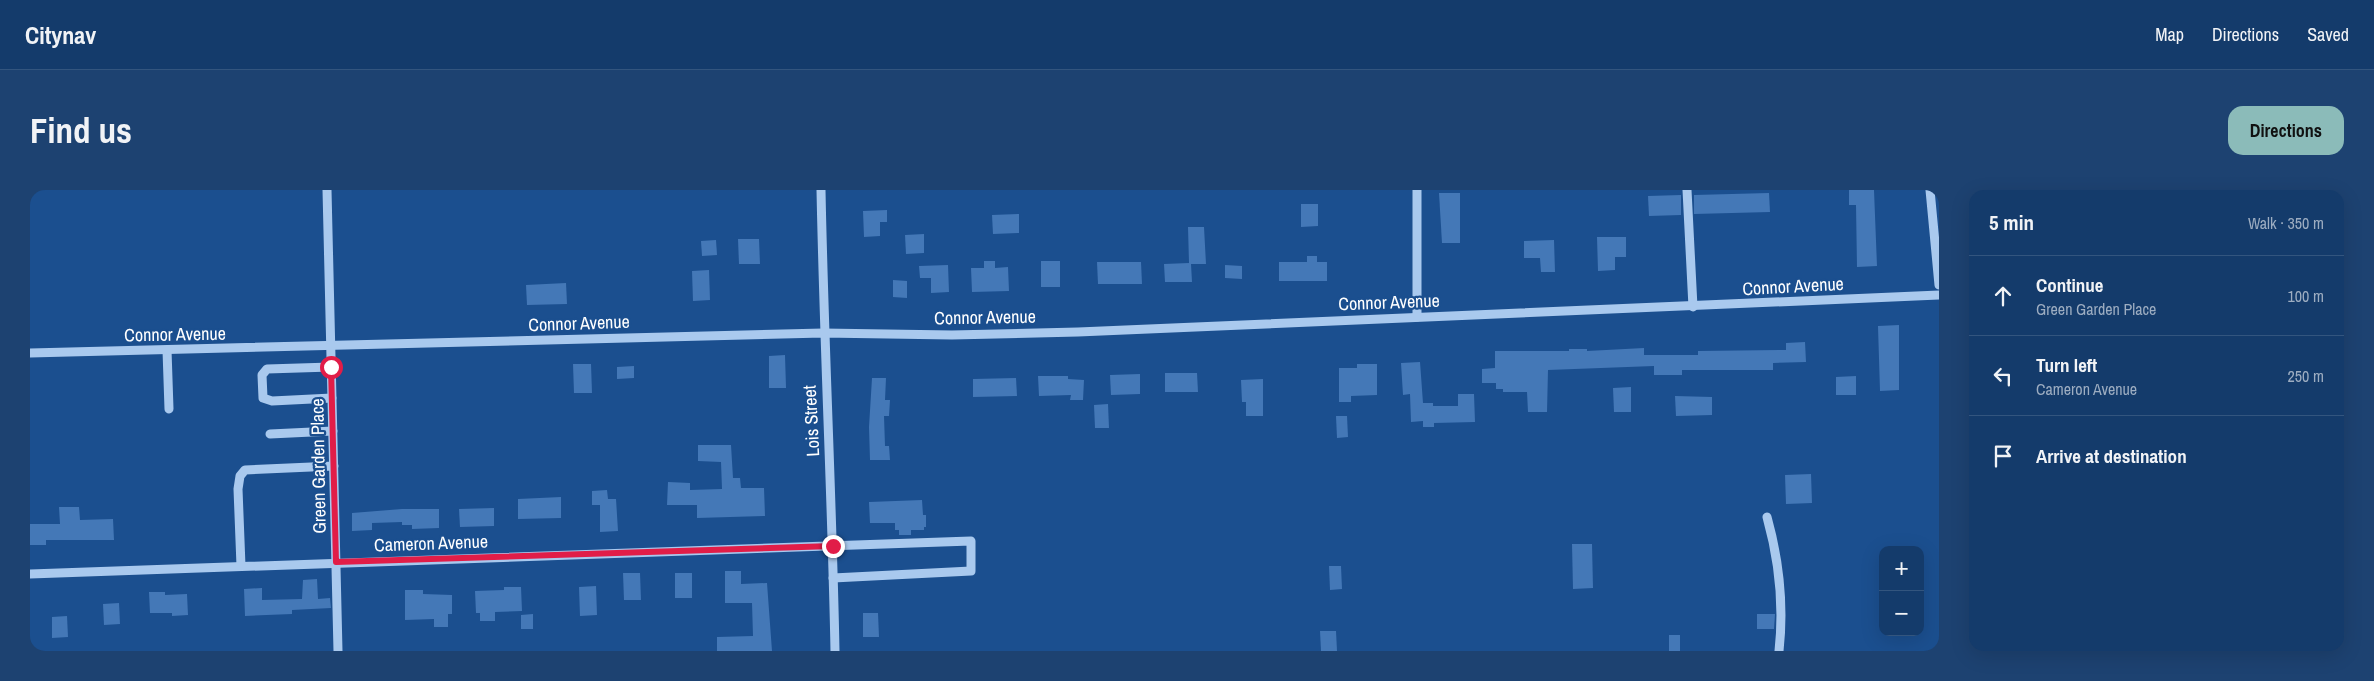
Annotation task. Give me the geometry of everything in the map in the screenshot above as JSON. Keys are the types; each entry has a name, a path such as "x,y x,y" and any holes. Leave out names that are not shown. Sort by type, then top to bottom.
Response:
{"street":[{"name":"Green Garden Place","path":"327,190 338,651"},
{"name":"Lois Street","path":"821,190 835,651"},
{"path":"1417,190 1417,317"},
{"path":"1687,190 1693,307"},
{"path":"1930,190 1939,285"},
{"name":"Connor Avenue","path":"30,353 824,333 952,335 1078,332 1939,295"},
{"path":"167,350 169,409"},
{"path":"331,367 267,370 262,375 263,398 272,402 332,398"},
{"path":"270,434 333,431"},
{"path":"241,566 238,488 240,476 245,470 334,466"},
{"path":"1767,517 1778,564 1781,610 1779,651"},
{"name":"Cameron Avenue","path":"30,574 336,562 971,542 971,571 834,578"}],"building":[{"path":"1849,190 1874,190 1877,266 1857,267 1856,205 1849,205"},
{"path":"1439,193 1460,193 1460,243 1442,243"},
{"path":"1769,193 1770,212 1694,214 1694,195"},
{"path":"1681,195 1681,215 1649,216 1648,196"},
{"path":"1301,204 1318,204 1318,226 1301,227"},
{"path":"887,210 887,222 880,222 880,236 864,237 863,211"},
{"path":"1019,214 1019,233 993,234 992,215"},
{"path":"1188,227 1204,227 1206,264 1191,264 1192,282 1165,282 1164,264 1189,263"},
{"path":"924,234 924,253 906,254 905,235"},
{"path":"1597,237 1626,237 1626,257 1615,257 1615,270 1598,271"},
{"path":"738,239 759,239 760,264 739,264"},
{"path":"716,240 717,255 702,256 701,241"},
{"path":"1554,240 1555,272 1541,272 1540,258 1524,258 1524,241"},
{"path":"1307,256 1317,256 1317,262 1327,262 1327,281 1279,281 1279,262 1307,262"},
{"path":"984,261 995,261 995,268 1008,267 1009,291 972,292 971,268 984,268"},
{"path":"1041,261 1060,261 1060,287 1041,287"},
{"path":"1097,262 1141,262 1142,284 1098,284"},
{"path":"948,265 949,292 931,293 931,278 920,278 919,266"},
{"path":"1225,265 1242,266 1242,279 1225,278"},
{"path":"709,270 710,300 693,301 692,271"},
{"path":"893,280 907,281 907,298 893,297"},
{"path":"566,283 567,304 527,305 526,285"},
{"path":"1899,325 1899,390 1880,391 1878,326"},
{"path":"1805,342 1806,362 1773,363 1773,370 1682,370 1682,375 1654,375 1654,366 1548,370 1547,412 1528,412 1527,392 1503,392 1503,389 1496,389 1496,383 1482,383 1482,369 1495,368 1495,351 1569,351 1569,349 1587,349 1587,351 1644,348 1644,355 1698,355 1698,351 1786,350 1786,343"},
{"path":"785,355 786,388 769,388 769,356"},
{"path":"1420,362 1423,403 1433,403 1433,406 1458,406 1458,394 1474,394 1475,422 1434,423 1434,427 1423,427 1423,421 1411,422 1410,394 1403,395 1401,363"},
{"path":"573,364 591,364 592,393 574,393"},
{"path":"1357,364 1377,364 1377,395 1351,396 1351,402 1339,402 1339,368 1357,368"},
{"path":"634,366 634,378 617,379 617,367"},
{"path":"1165,373 1197,373 1198,392 1165,392"},
{"path":"1140,374 1140,394 1111,395 1110,375"},
{"path":"1038,376 1068,376 1068,379 1084,380 1083,400 1070,400 1071,395 1039,396"},
{"path":"1856,376 1856,395 1836,395 1836,377"},
{"path":"872,378 886,378 885,400 890,400 889,416 884,416 885,446 889,446 890,460 870,460 869,427"},
{"path":"1016,378 1017,396 973,397 973,379"},
{"path":"1263,379 1263,416 1246,416 1246,402 1242,402 1241,380"},
{"path":"1631,387 1631,412 1614,412 1613,388"},
{"path":"1675,396 1712,397 1712,415 1676,416"},
{"path":"1108,404 1109,428 1095,428 1094,405"},
{"path":"1336,416 1347,416 1348,437 1337,438"},
{"path":"698,445 731,445 733,478 740,478 741,488 764,488 765,516 697,518 697,505 667,505 668,482 690,483 690,490 722,489 721,462 698,461"},
{"path":"1811,474 1812,503 1786,504 1785,475"},
{"path":"607,490 608,499 616,499 618,531 600,532 600,505 592,505 592,491"},
{"path":"561,497 561,518 518,519 518,499"},
{"path":"922,500 923,515 926,515 926,527 924,527 924,530 911,530 911,535 899,535 899,530 895,530 895,523 870,523 869,502"},
{"path":"59,507 79,507 80,520 113,519 114,540 46,540 46,545 30,545 30,524 60,524"},
{"path":"494,508 494,526 460,527 459,509"},
{"path":"402,509 439,509 439,528 412,529 412,525 402,525 402,522 372,523 372,530 352,531 352,513"},
{"path":"1572,544 1592,544 1593,588 1573,589"},
{"path":"1329,566 1341,566 1342,589 1330,590"},
{"path":"725,571 741,571 741,584 767,583 772,651 717,651 717,637 753,636 752,603 725,603"},
{"path":"623,573 640,573 641,600 624,600"},
{"path":"675,573 692,573 692,598 675,598"},
{"path":"317,579 318,599 330,598 331,608 292,610 292,614 245,616 244,589 262,588 262,600 302,599 303,580"},
{"path":"596,586 597,615 580,616 579,587"},
{"path":"504,587 521,587 522,611 495,612 495,621 480,621 480,613 476,613 475,591 504,590"},
{"path":"405,590 423,590 423,594 452,595 452,614 448,614 448,627 434,627 434,619 405,620"},
{"path":"149,592 165,592 165,595 187,594 188,615 172,616 172,613 150,613"},
{"path":"119,603 120,624 104,625 103,604"},
{"path":"863,613 878,613 879,637 863,637"},
{"path":"533,614 533,629 521,629 521,615"},
{"path":"1757,614 1775,614 1774,629 1757,629"},
{"path":"67,616 68,637 52,638 52,617"},
{"path":"1320,631 1336,631 1337,651 1321,651"},
{"path":"1669,635 1680,635 1680,651 1669,651"}],"route":[{"path":"331,367 336,562 833,546"}]}
